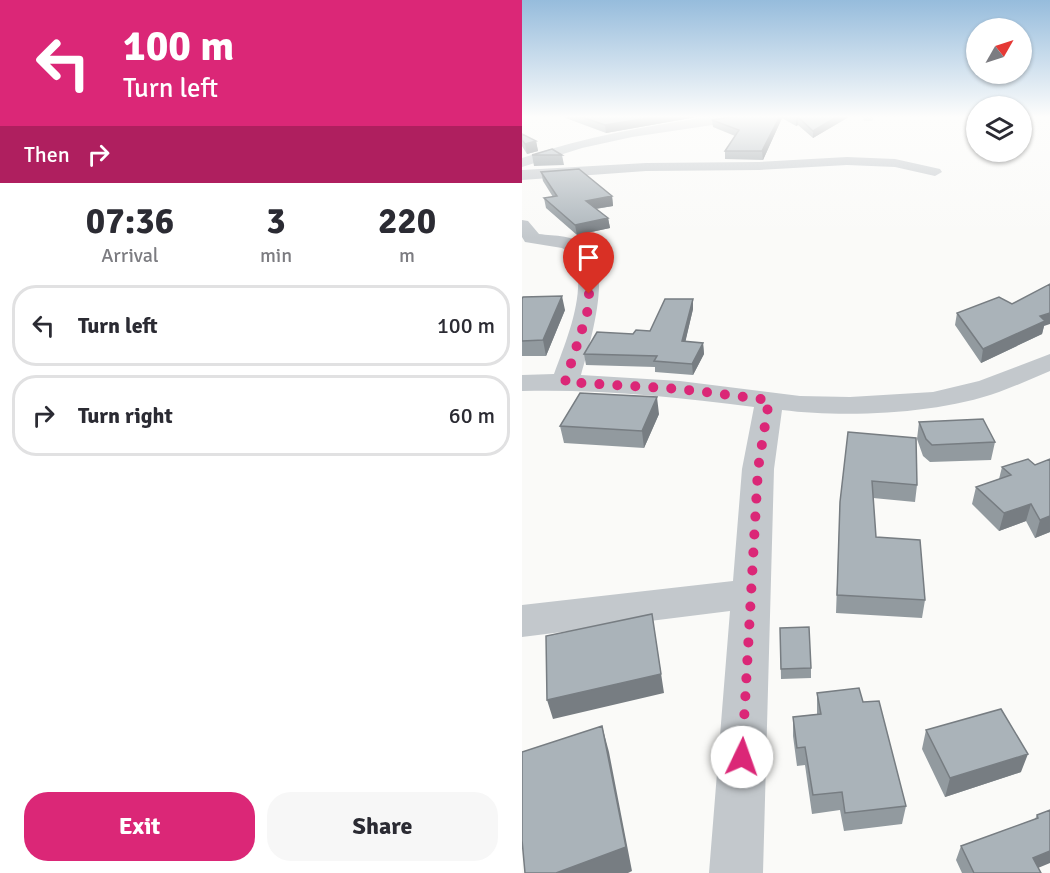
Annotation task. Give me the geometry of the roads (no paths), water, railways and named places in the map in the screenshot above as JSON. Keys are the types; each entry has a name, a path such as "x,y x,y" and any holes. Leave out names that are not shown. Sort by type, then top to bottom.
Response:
{"street":[{"path":"522,163 540,157"},
{"path":"522,175 646,167 759,166 847,161 895,163 935,172"},
{"path":"522,225 532,238 568,244 581,251 586,258 589,294 587,314 565,382"},
{"path":"522,383 565,382 680,389 800,404 850,405 933,400 988,387 1050,362"},
{"path":"736,873 758,469 769,400"},
{"path":"522,621 751,594"}]}
